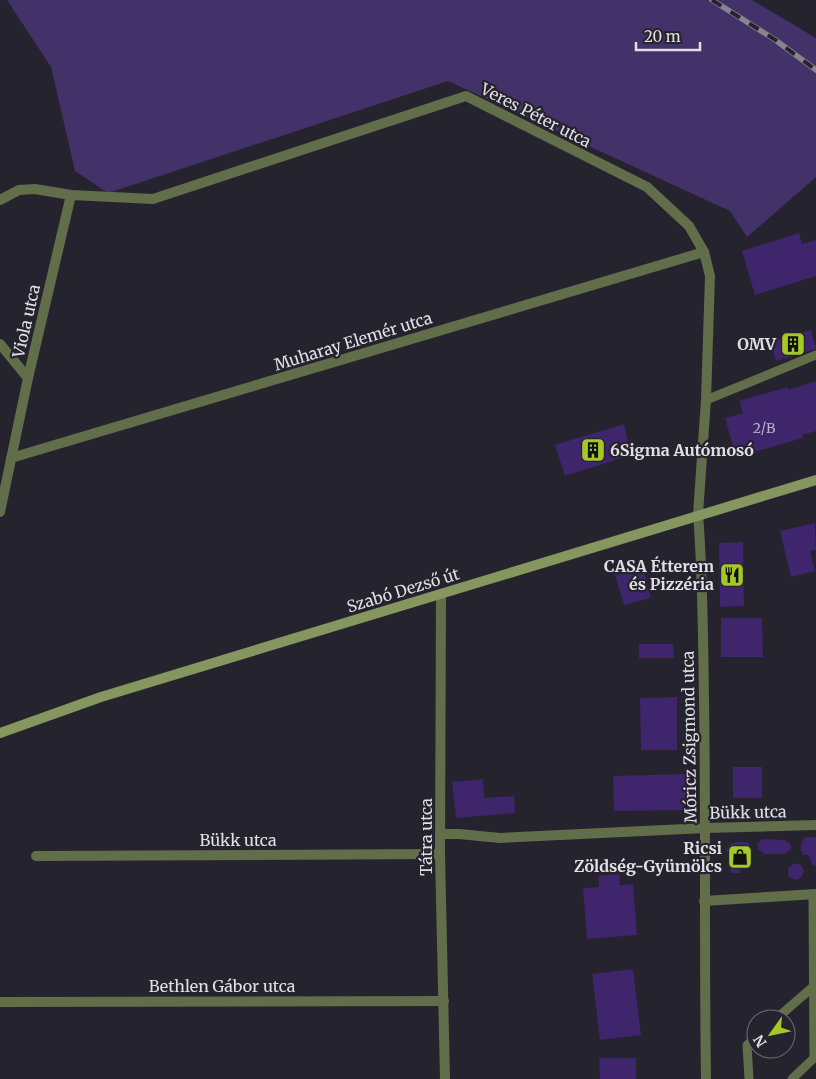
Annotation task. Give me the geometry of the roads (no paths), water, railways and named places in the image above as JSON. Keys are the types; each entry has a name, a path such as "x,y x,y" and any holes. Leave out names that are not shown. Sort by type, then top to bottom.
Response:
{"main road":[{"name":"Szabó Dezső út","path":"0,733 101,697 698,514 816,480"}],"street":[{"name":"Veres Péter utca","path":"0,200 19,190 35,189 71,195 153,199 466,96 647,187 689,226 704,252 710,276 706,400 698,514"},
{"name":"Viola utca","path":"0,512 28,378 71,195"},
{"name":"Muharay Elemér utca","path":"11,458 704,252"},
{"path":"0,344 28,378"},
{"name":"Móricz Zsigmond utca","path":"698,514 702,562 706,828 704,901 706,1079"},
{"name":"Tátra utca","path":"441,594 440,854 444,1079"},
{"name":"Bükk utca","path":"441,834 500,838 706,828 816,826"},
{"name":"Bükk utca","path":"36,856 440,854"},
{"path":"704,901 815,894"},
{"name":"Bethlen Gábor utca","path":"0,1002 444,1001"}],"lane":[{"path":"706,400 816,355"},
{"path":"792,1079 814,1058 815,894"},
{"path":"788,1009 814,986"},
{"path":"748,1059 749,1079"}],"railway":[{"path":"712,0 774,39 816,70"}],"place":[{"name":"OMV","path":"793,344"},
{"name":"6Sigma Autómosó","path":"593,450"},
{"name":"CASA Étterem és Pizzéria","path":"732,575"},
{"name":"Ricsi Zöldség-Gyümölcs","path":"740,857"}]}
